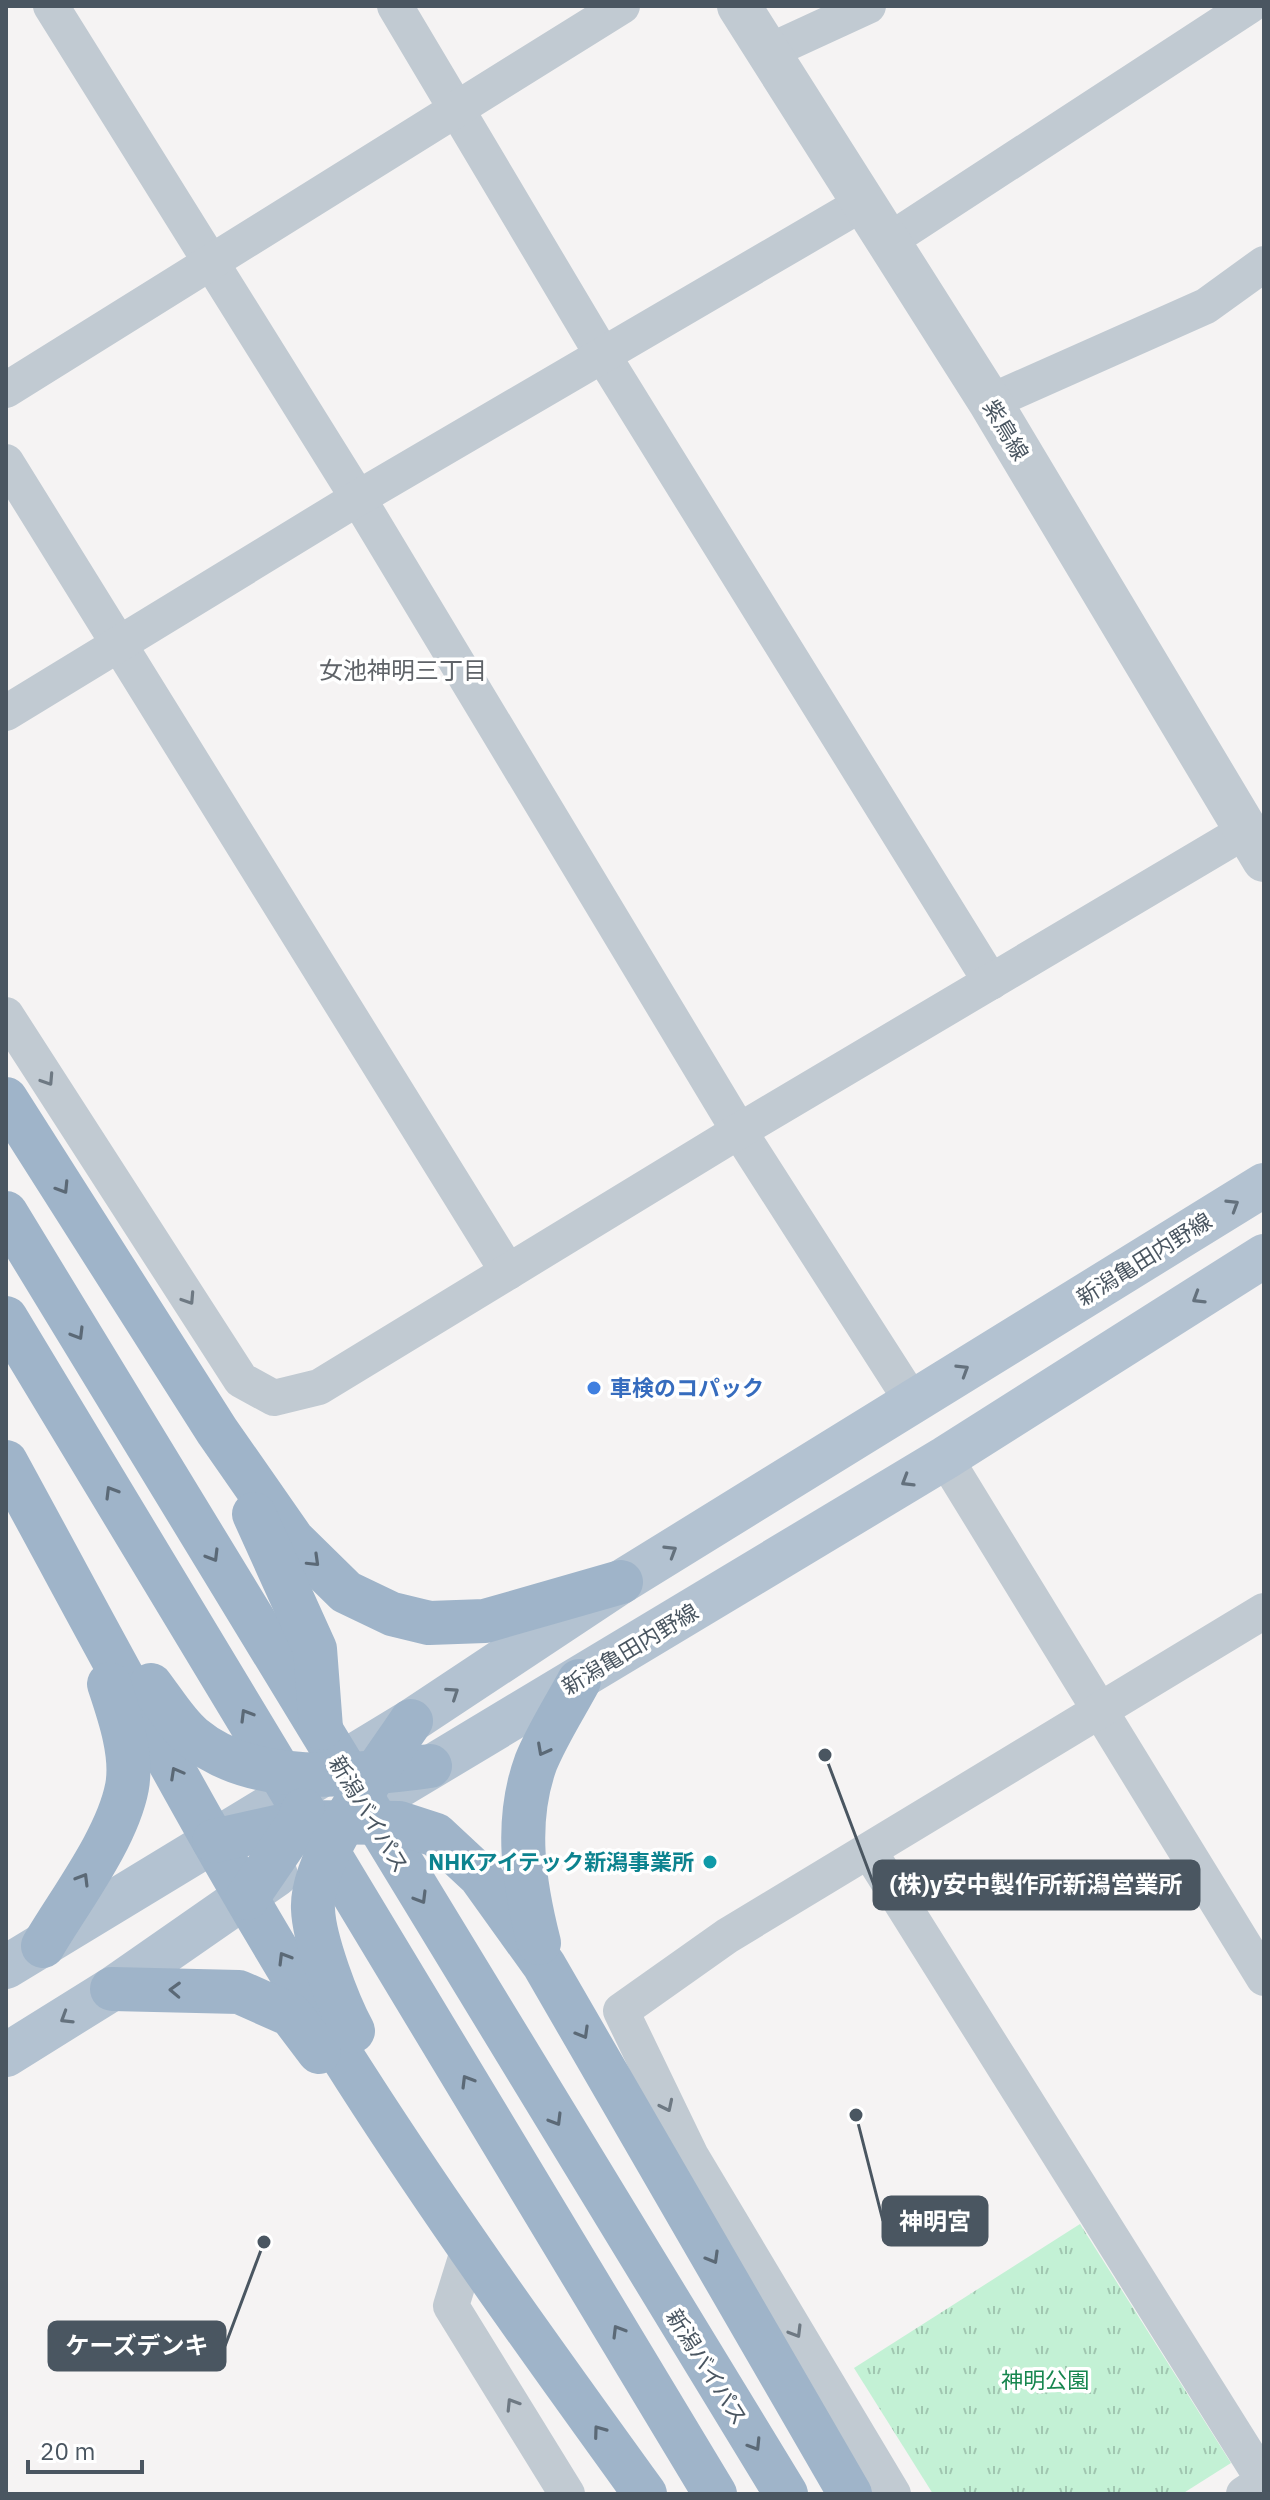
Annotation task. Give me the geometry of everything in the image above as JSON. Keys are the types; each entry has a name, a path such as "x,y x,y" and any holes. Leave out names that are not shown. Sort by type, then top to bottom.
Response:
{"highway":[{"path":"6,1099 217,1431 293,1540 346,1592 392,1614 429,1623 485,1621 621,1582"},
{"name":"新潟バイパス","path":"6,1213 626,2236 786,2494"},
{"path":"6,1318 715,2494"},
{"path":"217,1431 315,1649 321,1705 321,1744 315,1778 299,1822 247,1898"},
{"path":"6,1462 247,1898 354,2076 469,2248"},
{"path":"81,1599 193,1737 229,1759 315,1778 430,1766"},
{"path":"43,1946 109,1834 127,1786 123,1724 81,1599"},
{"path":"544,1965 526,1893 522,1819 536,1762 579,1681"},
{"path":"411,1721 322,1863 312,1908 337,2000 469,2248"},
{"path":"214,1841 299,1822 347,1820 399,1823 436,1835 480,1876 544,1965 850,2494"},
{"path":"112,1989 239,1992 291,2015 469,2248 645,2494"}],"main road":[{"name":"新潟亀田内野線","path":"6,1967 411,1721 621,1582 1264,1185"},
{"name":"新潟亀田内野線","path":"6,2055 112,1989 247,1898 347,1820 430,1766 579,1681 945,1458 1264,1256"}],"street":[{"path":"51,6 358,498 739,1131 912,1401"},
{"path":"395,6 459,108 602,354 991,982"},
{"path":"6,390 622,6"},
{"name":"紫鳥線","path":"739,6 990,402 1255,846"},
{"path":"768,52 868,6"},
{"path":"887,242 1249,6"},
{"path":"6,713 358,498 863,203"},
{"path":"990,402 1206,306 1264,264"},
{"path":"6,462 508,1272"},
{"path":"6,1015 241,1380 274,1398 319,1387 739,1131 991,982 1255,846"},
{"path":"945,1458 1264,1978"},
{"path":"893,2494 691,2156 621,2011 727,1936 1264,1611"},
{"path":"869,1851 1264,2481 1244,2494"},
{"path":"469,2248 451,2306 567,2494"}],"green space":[{"name":"神明公園","path":"1080,2224 1231,2463 1182,2494 933,2494 854,2368"}],"place":[{"name":"車検のコパック","path":"594,1388"},
{"name":"(株)y安中製作所新潟営業所","path":"825,1755"},
{"name":"NHKアイテック新潟事業所","path":"710,1862"},
{"name":"神明宮","path":"856,2115"},
{"name":"ケーズデンキ","path":"264,2242"}],"district":[{"name":"女池神明三丁目","path":"403,671"}]}
